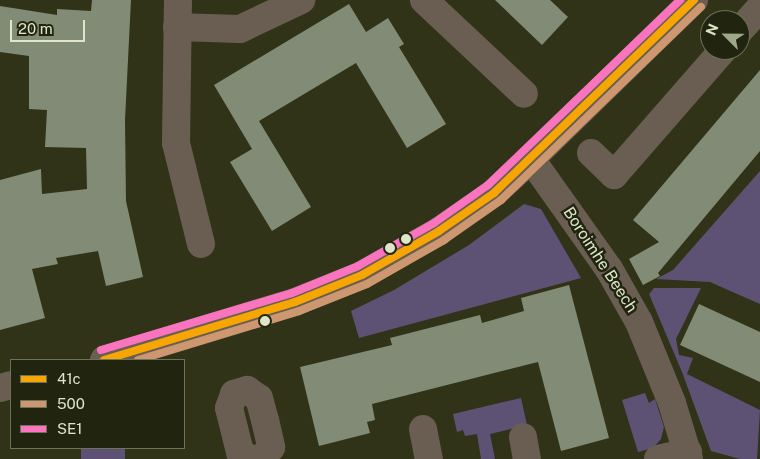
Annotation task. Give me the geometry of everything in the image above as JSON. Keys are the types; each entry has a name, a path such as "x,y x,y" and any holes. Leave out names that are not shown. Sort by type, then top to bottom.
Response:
{"street":[{"path":"178,0 176,143 200,244"},
{"path":"177,27 240,29 301,0"},
{"path":"424,0 524,94"},
{"path":"108,359 226,326 362,275 439,230 494,193 694,0"},
{"path":"750,19 760,8"},
{"path":"591,153 614,175 714,60"},
{"name":"Boroimhe Beech","path":"531,159 610,269 639,322 688,455 658,459"},
{"path":"250,459 240,452 229,408 234,394 247,390 259,398 271,447 262,459"},
{"path":"423,429 429,459"}],"shaded area":[{"path":"760,171 760,304 710,282 656,279 673,270"},
{"path":"524,204 541,209 581,278 359,338 351,311 394,290 469,245"},
{"path":"654,288 701,288 676,339 679,355 693,358 687,374 760,410 757,459 740,459 711,451 682,372 649,294"},
{"path":"645,393 649,403 655,399 664,427 661,439 653,448 638,452 622,400"},
{"path":"521,398 527,425 490,434 495,459 481,459 477,434 465,436 463,430 457,432 453,414"},
{"path":"81,449 125,449 125,459 81,459"}],"building":[{"path":"92,0 131,0 125,120 126,201 143,277 106,286 98,251 56,258 58,264 32,269 45,318 0,330 0,180 41,169 42,194 87,189 86,148 45,147 47,110 29,109 29,56 0,52 0,6 57,15 57,9 91,11"},
{"path":"495,0 550,0 568,17 542,45"},
{"path":"349,4 366,32 388,18 404,44 399,47 446,124 407,148 356,63 259,121 311,207 272,231 230,162 252,149 214,85"},
{"path":"760,70 760,151 658,273 660,276 643,285 629,259 659,242 633,220"},
{"path":"569,285 609,438 561,451 538,362 372,404 375,420 367,422 370,433 319,446 300,367 392,345 390,338 480,315 482,323 524,311 521,298"},
{"path":"699,304 760,332 760,382 680,345"}],"transit line":[{"name":"SE1","path":"101,350 292,293 358,266 434,223 488,185 680,0"},
{"name":"41c","path":"107,359 295,302 362,275 439,231 494,193 694,0"},
{"name":"500","path":"141,359 299,311 367,284 444,240 501,200 701,7"}]}
